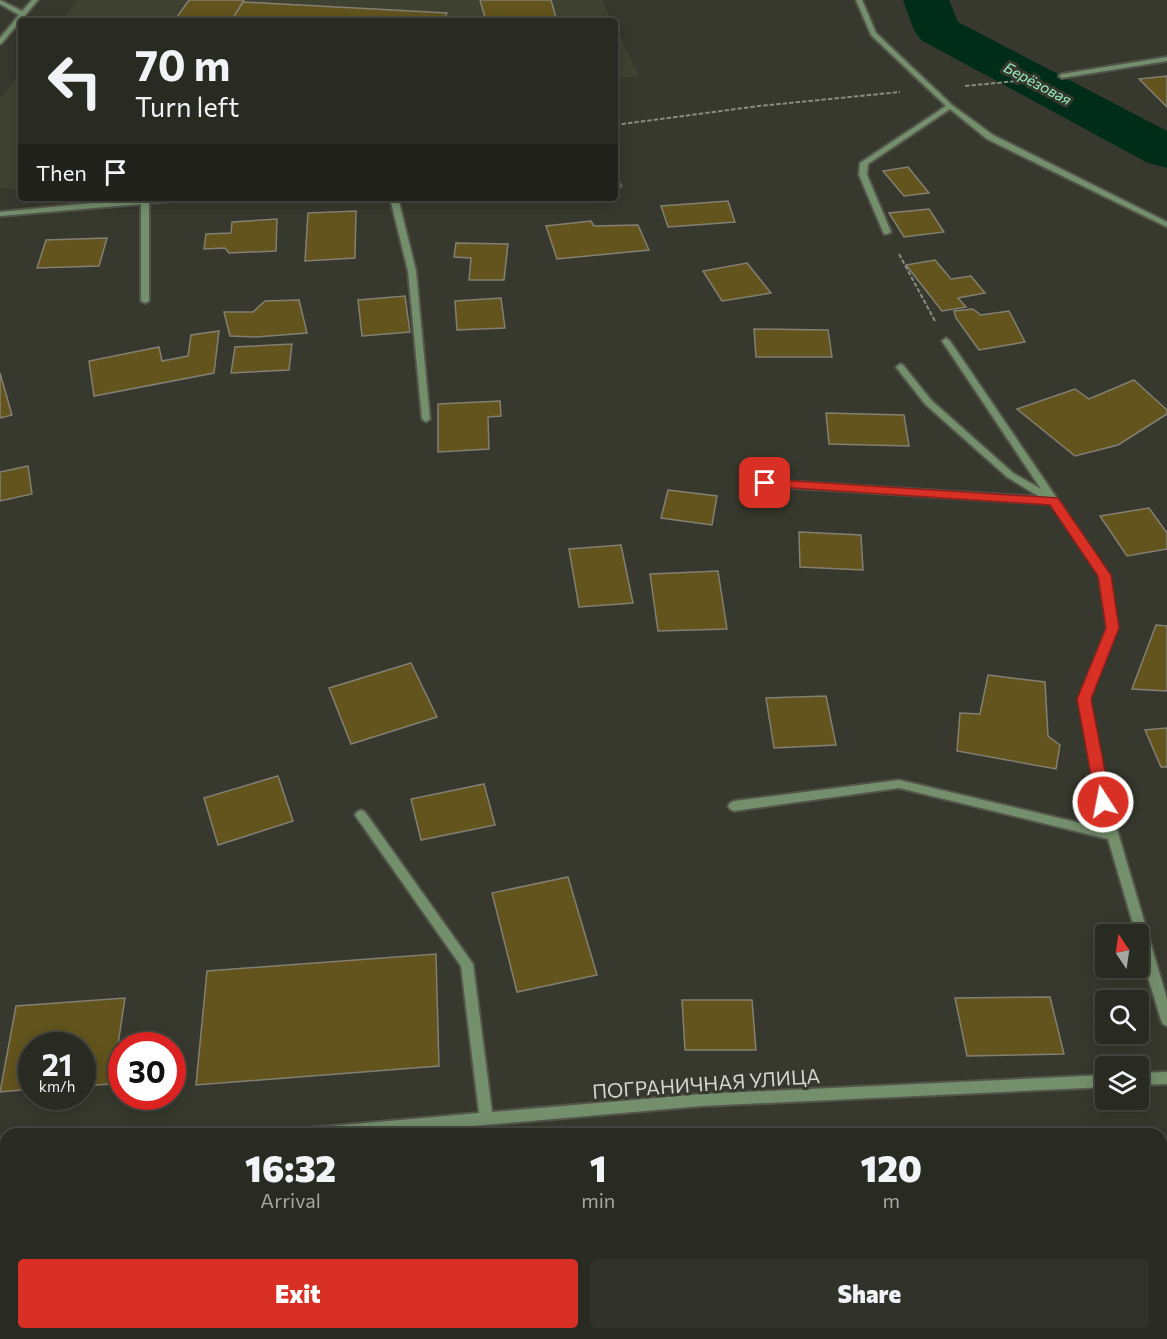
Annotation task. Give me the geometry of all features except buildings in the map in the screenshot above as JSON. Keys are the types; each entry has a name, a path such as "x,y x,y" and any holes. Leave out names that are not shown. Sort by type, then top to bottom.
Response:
{"street":[{"path":"20,18 35,0"},
{"path":"858,0 873,34 950,106 990,136 1167,225"},
{"path":"0,2 23,14"},
{"path":"0,42 18,20"},
{"path":"1062,76 1167,59"},
{"path":"887,232 863,175 864,163 895,145 950,106"},
{"path":"0,214 120,201"},
{"path":"145,201 145,301"},
{"path":"395,201 412,271 426,418"},
{"path":"946,341 1104,575 1112,628 1084,699 1103,802 1167,1020"},
{"path":"900,367 928,402 1010,475 1054,501"},
{"path":"765,483 1054,501"},
{"path":"734,806 899,784 1114,836"},
{"path":"361,815 467,964 486,1120"},
{"path":"1149,1079 1167,1078"},
{"name":"ПОГРАНИЧНАЯ УЛИЦА","path":"385,1128 702,1100 1095,1081"}],"path":[{"path":"618,125 759,106 1062,76"},
{"path":"887,232 946,341"}],"shaded area":[{"path":"78,0 602,0 611,18 63,18"},
{"path":"618,32 639,76 618,79"},
{"path":"18,76 18,190 0,188 0,99"}],"waterway":[{"name":"Берёзовая","path":"926,0 938,30 1167,152"}],"route":[{"path":"765,483 1054,501 1104,575 1112,628 1084,699 1103,802"}]}
